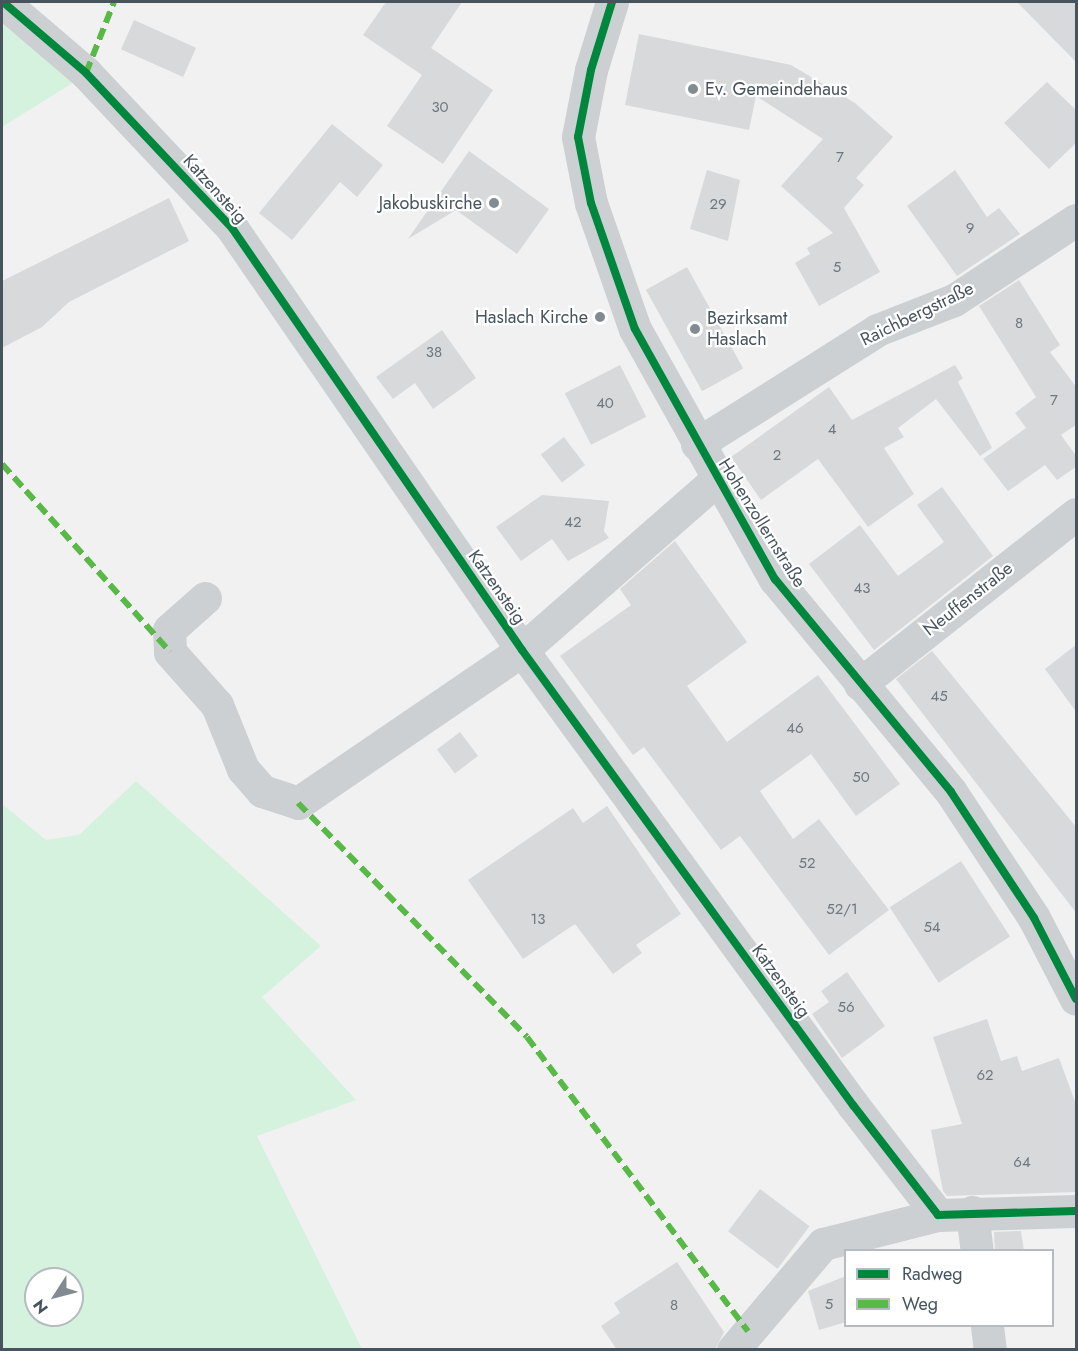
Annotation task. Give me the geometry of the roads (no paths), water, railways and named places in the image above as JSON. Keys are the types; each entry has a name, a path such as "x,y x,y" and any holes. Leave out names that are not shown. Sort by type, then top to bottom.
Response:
{"street":[{"name":"Katzensteig","path":"3,2 86,73 232,228 522,650 853,1105 938,1215"},
{"name":"Hohenzollernstraße","path":"612,2 594,58 578,137 591,202 635,329 697,444 775,579 951,792 1034,918 1077,999"},
{"name":"Raichbergstraße","path":"697,444 877,330 954,300 1077,220"},
{"path":"205,598 169,630 170,652 217,705 243,769 262,791 298,803 522,650 717,479"},
{"name":"Neuffenstraße","path":"860,684 1077,514"},
{"path":"732,1350 823,1244 938,1215 972,1212 1077,1211"},
{"path":"972,1212 977,1249"},
{"path":"987,1327 990,1350"}],"place":[{"name":"Ev. Gemeindehaus","path":"693,89"},
{"name":"Jakobuskirche","path":"494,203"},
{"name":"Haslach Kirche","path":"600,317"},
{"name":"Bezirksamt Haslach","path":"695,329"}]}
